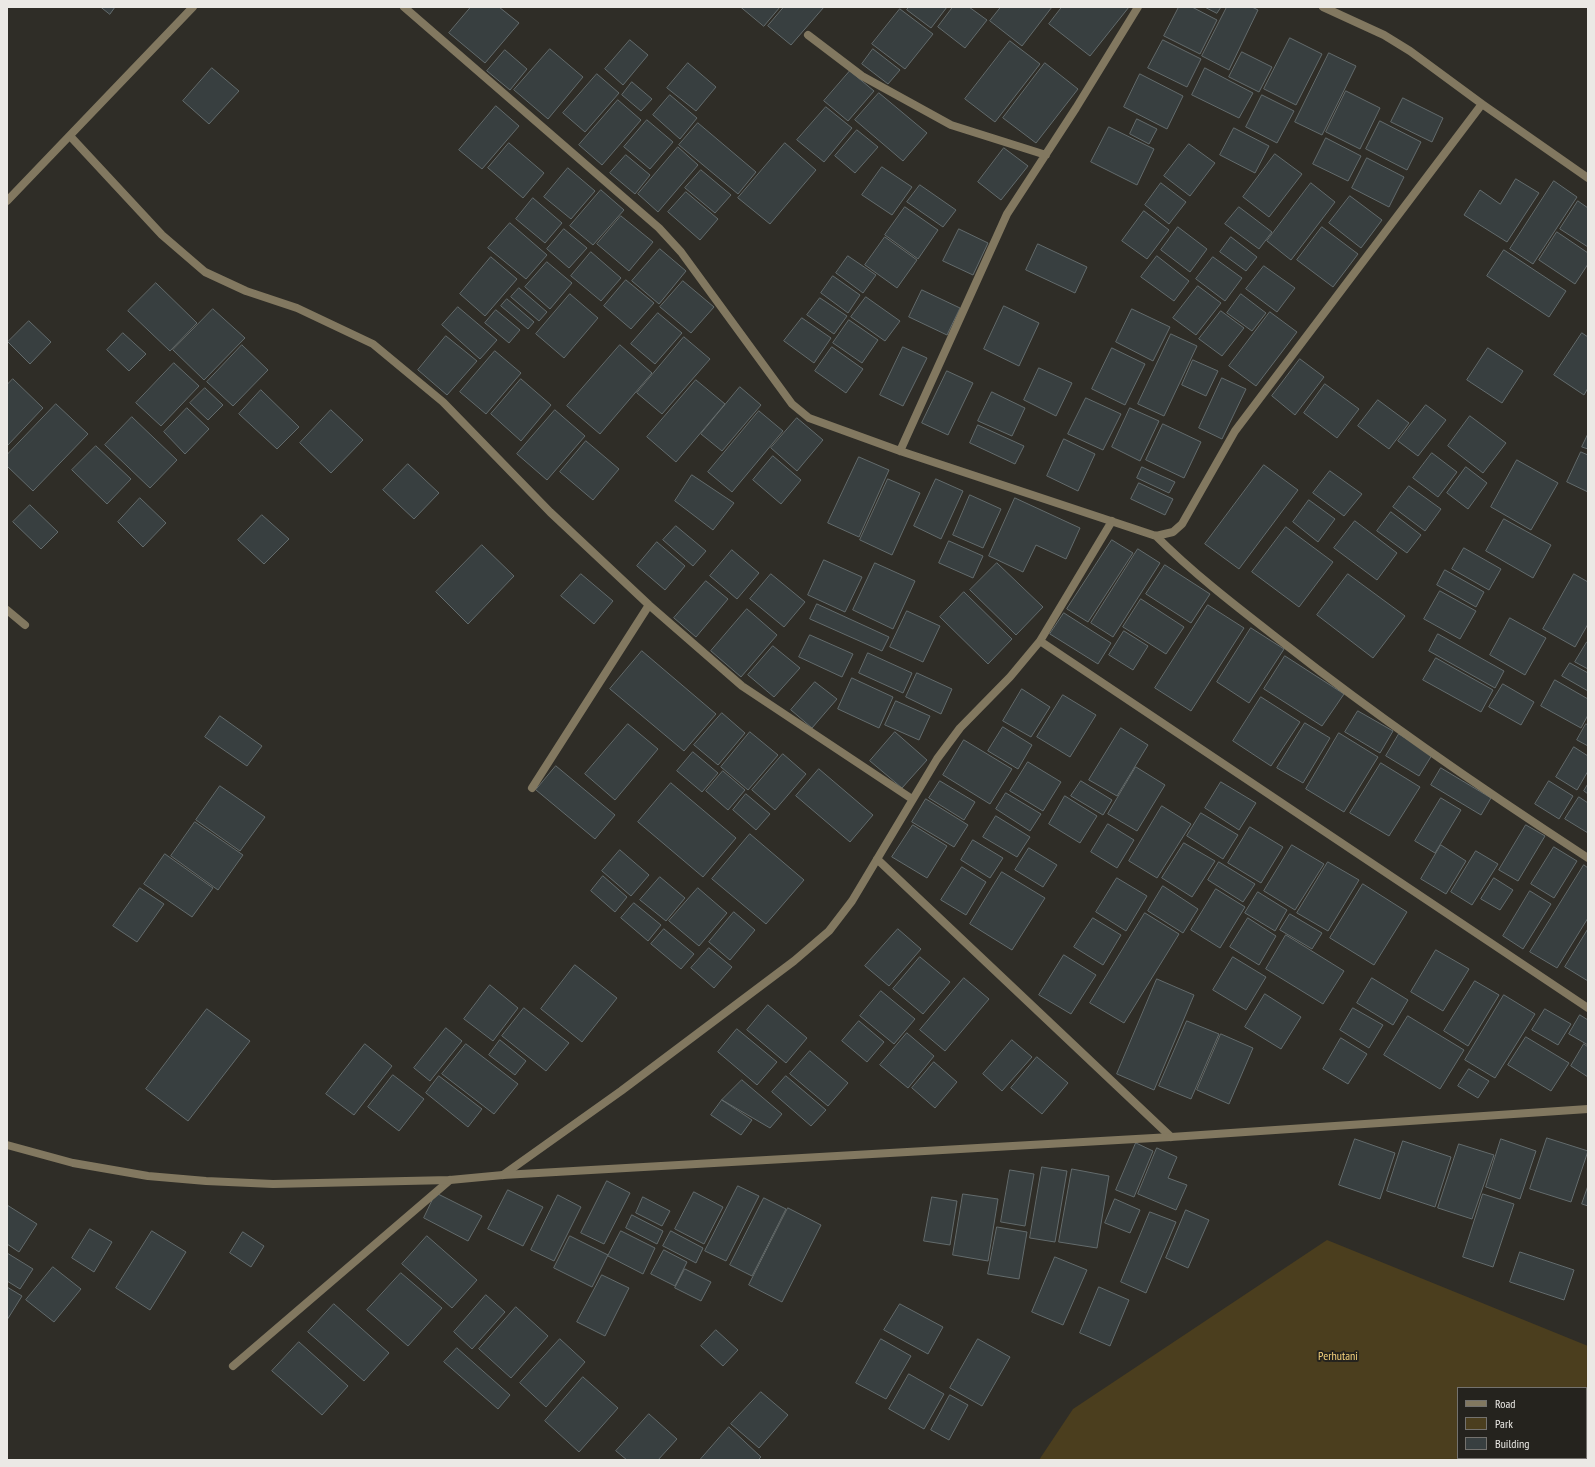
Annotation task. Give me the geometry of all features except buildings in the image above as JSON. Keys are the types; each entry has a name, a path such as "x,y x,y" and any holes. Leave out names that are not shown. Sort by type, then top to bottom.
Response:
{"street":[{"path":"7,201 193,7"},
{"path":"404,7 659,228 681,252 792,404 809,418 900,451 1156,536 1176,556 1225,597 1347,692 1526,818 1588,858"},
{"path":"900,451 1007,214 1046,155 1138,7"},
{"path":"1323,7 1384,35 1410,51 1482,104 1588,178"},
{"path":"808,35 862,76 951,125 1046,155"},
{"path":"1156,536 1173,532 1182,524 1235,431 1482,104"},
{"path":"70,136 162,235 205,272 246,291 297,308 373,344 443,402 550,512 649,605 742,686 912,798"},
{"path":"503,1175 621,1091 794,961 829,931 852,900 912,798 937,759 960,728 1010,677 1040,641 1112,521"},
{"path":"532,788 649,605"},
{"path":"7,610 25,625"},
{"path":"1040,641 1588,1008"},
{"path":"877,859 1171,1137"},
{"path":"7,1145 73,1163 148,1176 206,1181 273,1184 450,1180 503,1175 1171,1137 1588,1109"},
{"path":"233,1366 450,1180"}],"green space":[{"name":"Perhutani","path":"1327,1240 1588,1346 1588,1460 1039,1460 1073,1409"}]}
